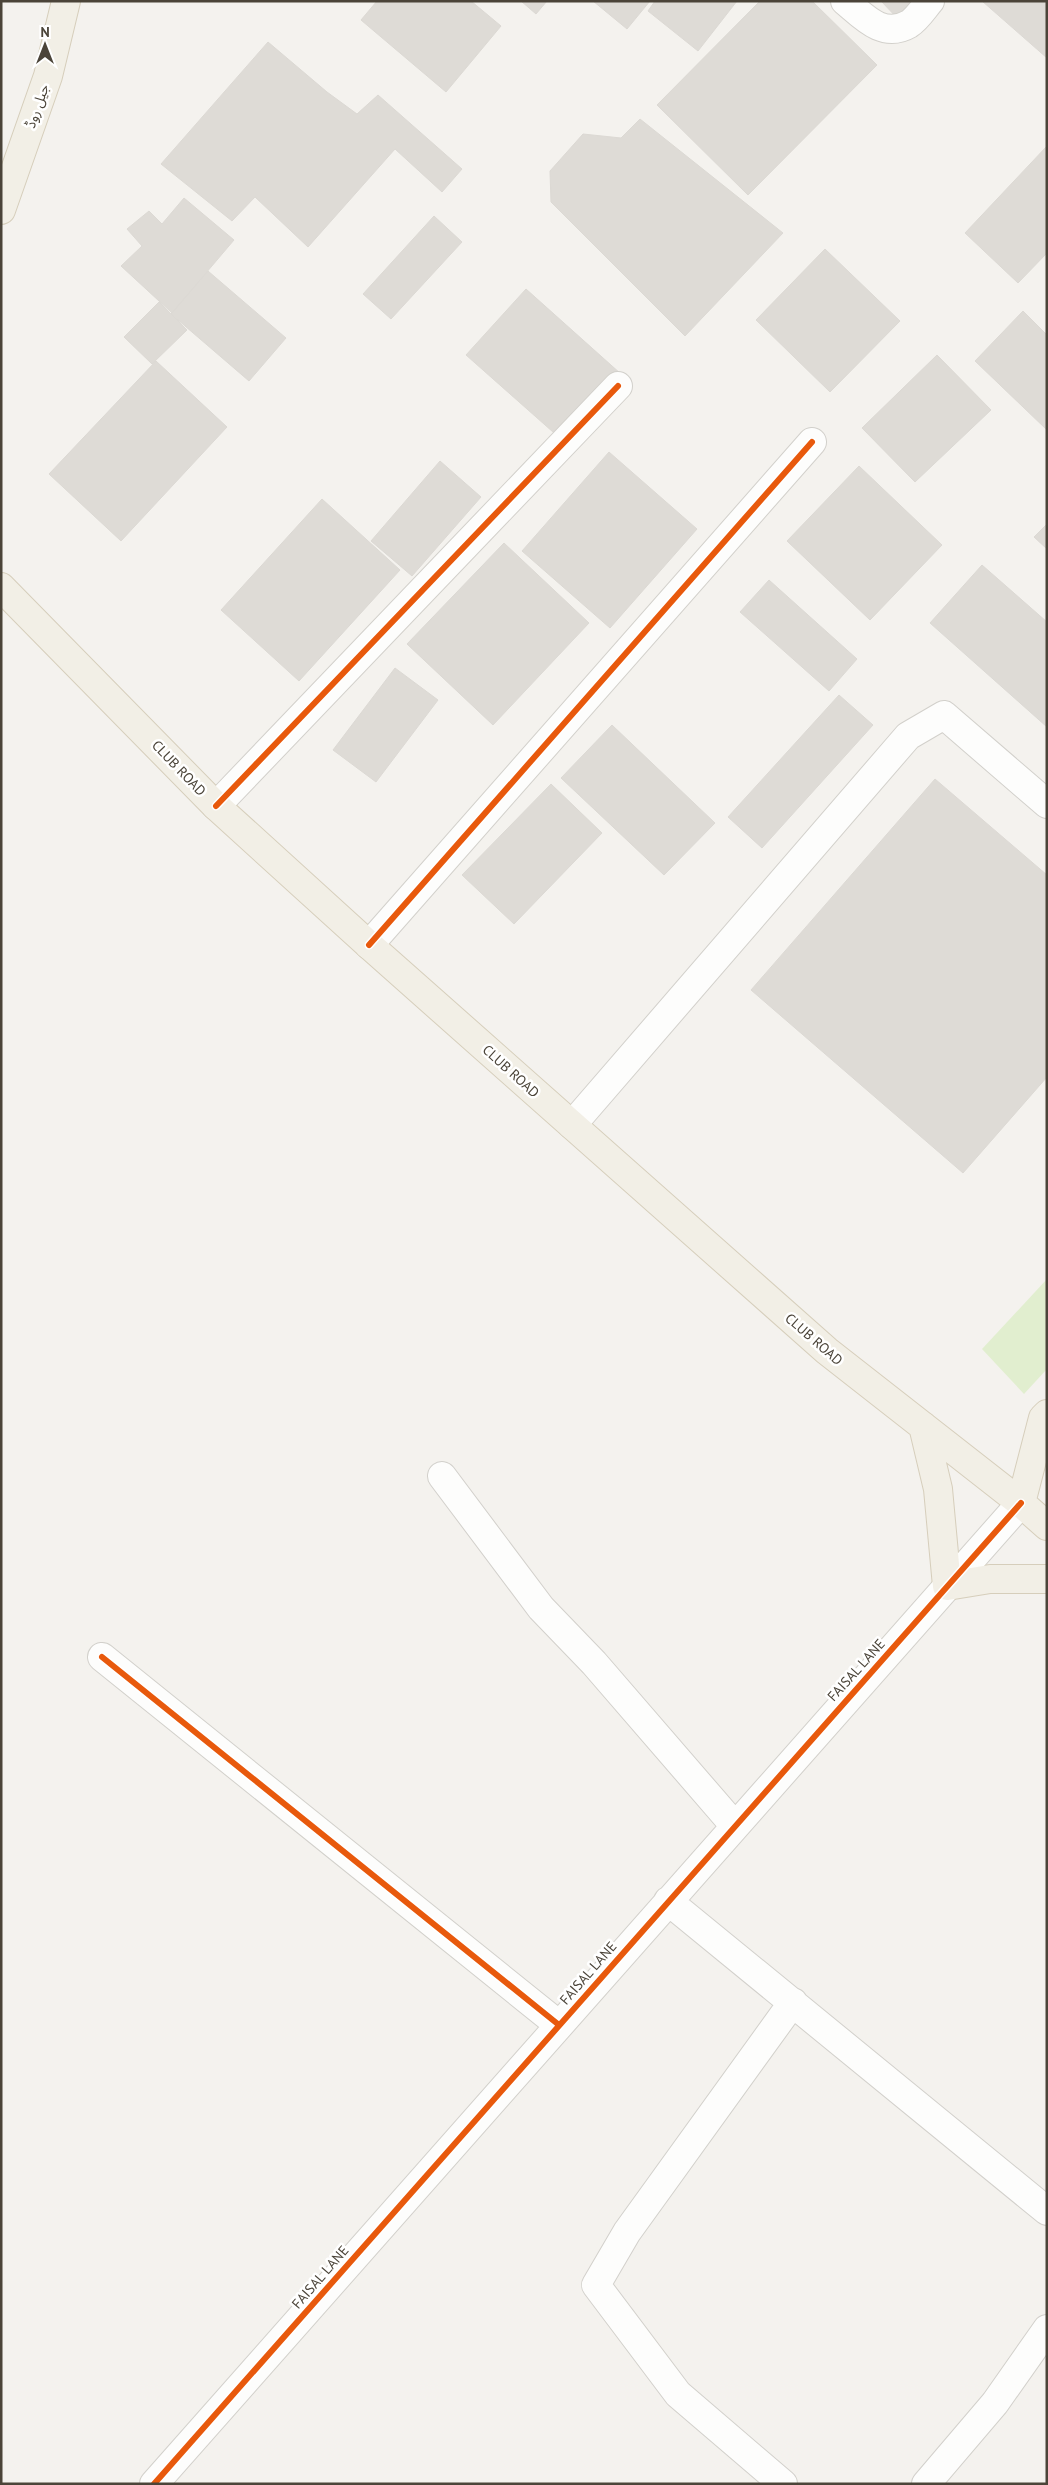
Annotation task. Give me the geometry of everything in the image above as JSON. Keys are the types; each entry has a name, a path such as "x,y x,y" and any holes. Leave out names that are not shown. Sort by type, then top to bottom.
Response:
{"main road":[{"name":"جیل روڈ","path":"1,210 48,76 66,1"},
{"name":"CLUB ROAD","path":"1,587 216,806 369,945 826,1351 1021,1503 1047,1526"},
{"name":"FAISAL LANE","path":"1021,1503 1043,1418 1047,1414"},
{"path":"923,1426 938,1489 947,1586 990,1579 1047,1578"},
{"name":"FAISAL LANE","path":"1021,1503 1047,1485"}],"street":[{"path":"845,1 876,27 896,29 910,23 930,1"},
{"path":"216,806 618,386"},
{"path":"369,945 812,442"},
{"path":"572,1125 908,736 944,715 1047,804"},
{"path":"442,1476 541,1608 594,1662 734,1826"},
{"name":"FAISAL LANE","path":"154,2484 668,1900 1021,1503"},
{"path":"102,1657 559,2025"},
{"path":"668,1900 1047,2211"},
{"path":"783,2484 678,2394 596,2285 627,2232 793,2002"},
{"path":"926,2484 995,2403 1047,2329"}],"green space":[{"path":"1047,1279 1047,1369 1024,1394 982,1349"}],"building":[{"path":"377,1 471,1 501,26 446,92 361,20"},
{"path":"521,1 547,1 536,14"},
{"path":"593,1 650,1 627,29"},
{"path":"655,1 737,1 698,51 648,11"},
{"path":"760,1 812,1 877,65 748,195 657,105"},
{"path":"881,1 920,1 901,22"},
{"path":"982,1 1047,1 1047,58"},
{"path":"268,42 327,92 357,114 378,95 462,169 442,192 395,149 308,247 255,197 232,221 161,164"},
{"path":"640,119 783,233 685,336 551,202 550,171 583,134 621,138"},
{"path":"1047,146 1047,253 1018,283 965,233"},
{"path":"184,198 234,240 172,313 121,266 142,246 127,229 149,211 162,224"},
{"path":"434,216 462,242 391,319 363,294"},
{"path":"825,249 900,321 830,392 756,320"},
{"path":"208,271 286,338 249,381 171,314"},
{"path":"526,289 621,374 562,440 466,355"},
{"path":"159,302 187,330 152,364 124,337"},
{"path":"1023,311 1047,335 1047,430 975,361"},
{"path":"937,355 991,410 915,482 862,428"},
{"path":"156,361 227,427 121,541 49,474"},
{"path":"609,452 697,529 610,628 522,551"},
{"path":"440,461 481,497 412,576 371,541"},
{"path":"859,466 942,545 870,620 787,541"},
{"path":"322,499 400,570 299,681 221,610"},
{"path":"1047,524 1047,549 1034,537"},
{"path":"504,543 589,623 493,725 407,644"},
{"path":"982,565 1047,622 1047,727 930,623"},
{"path":"769,580 857,659 829,691 740,612"},
{"path":"395,668 438,700 376,782 333,750"},
{"path":"839,695 873,725 762,848 728,817"},
{"path":"612,725 715,823 664,875 561,778"},
{"path":"935,779 1047,875 1047,1077 963,1173 751,990"},
{"path":"551,784 602,833 514,924 462,875"}],"cycle path":[{"path":"216,806 618,386"},
{"path":"369,945 812,442"},
{"path":"154,2484 1021,1503"},
{"path":"102,1657 559,2025"}]}
